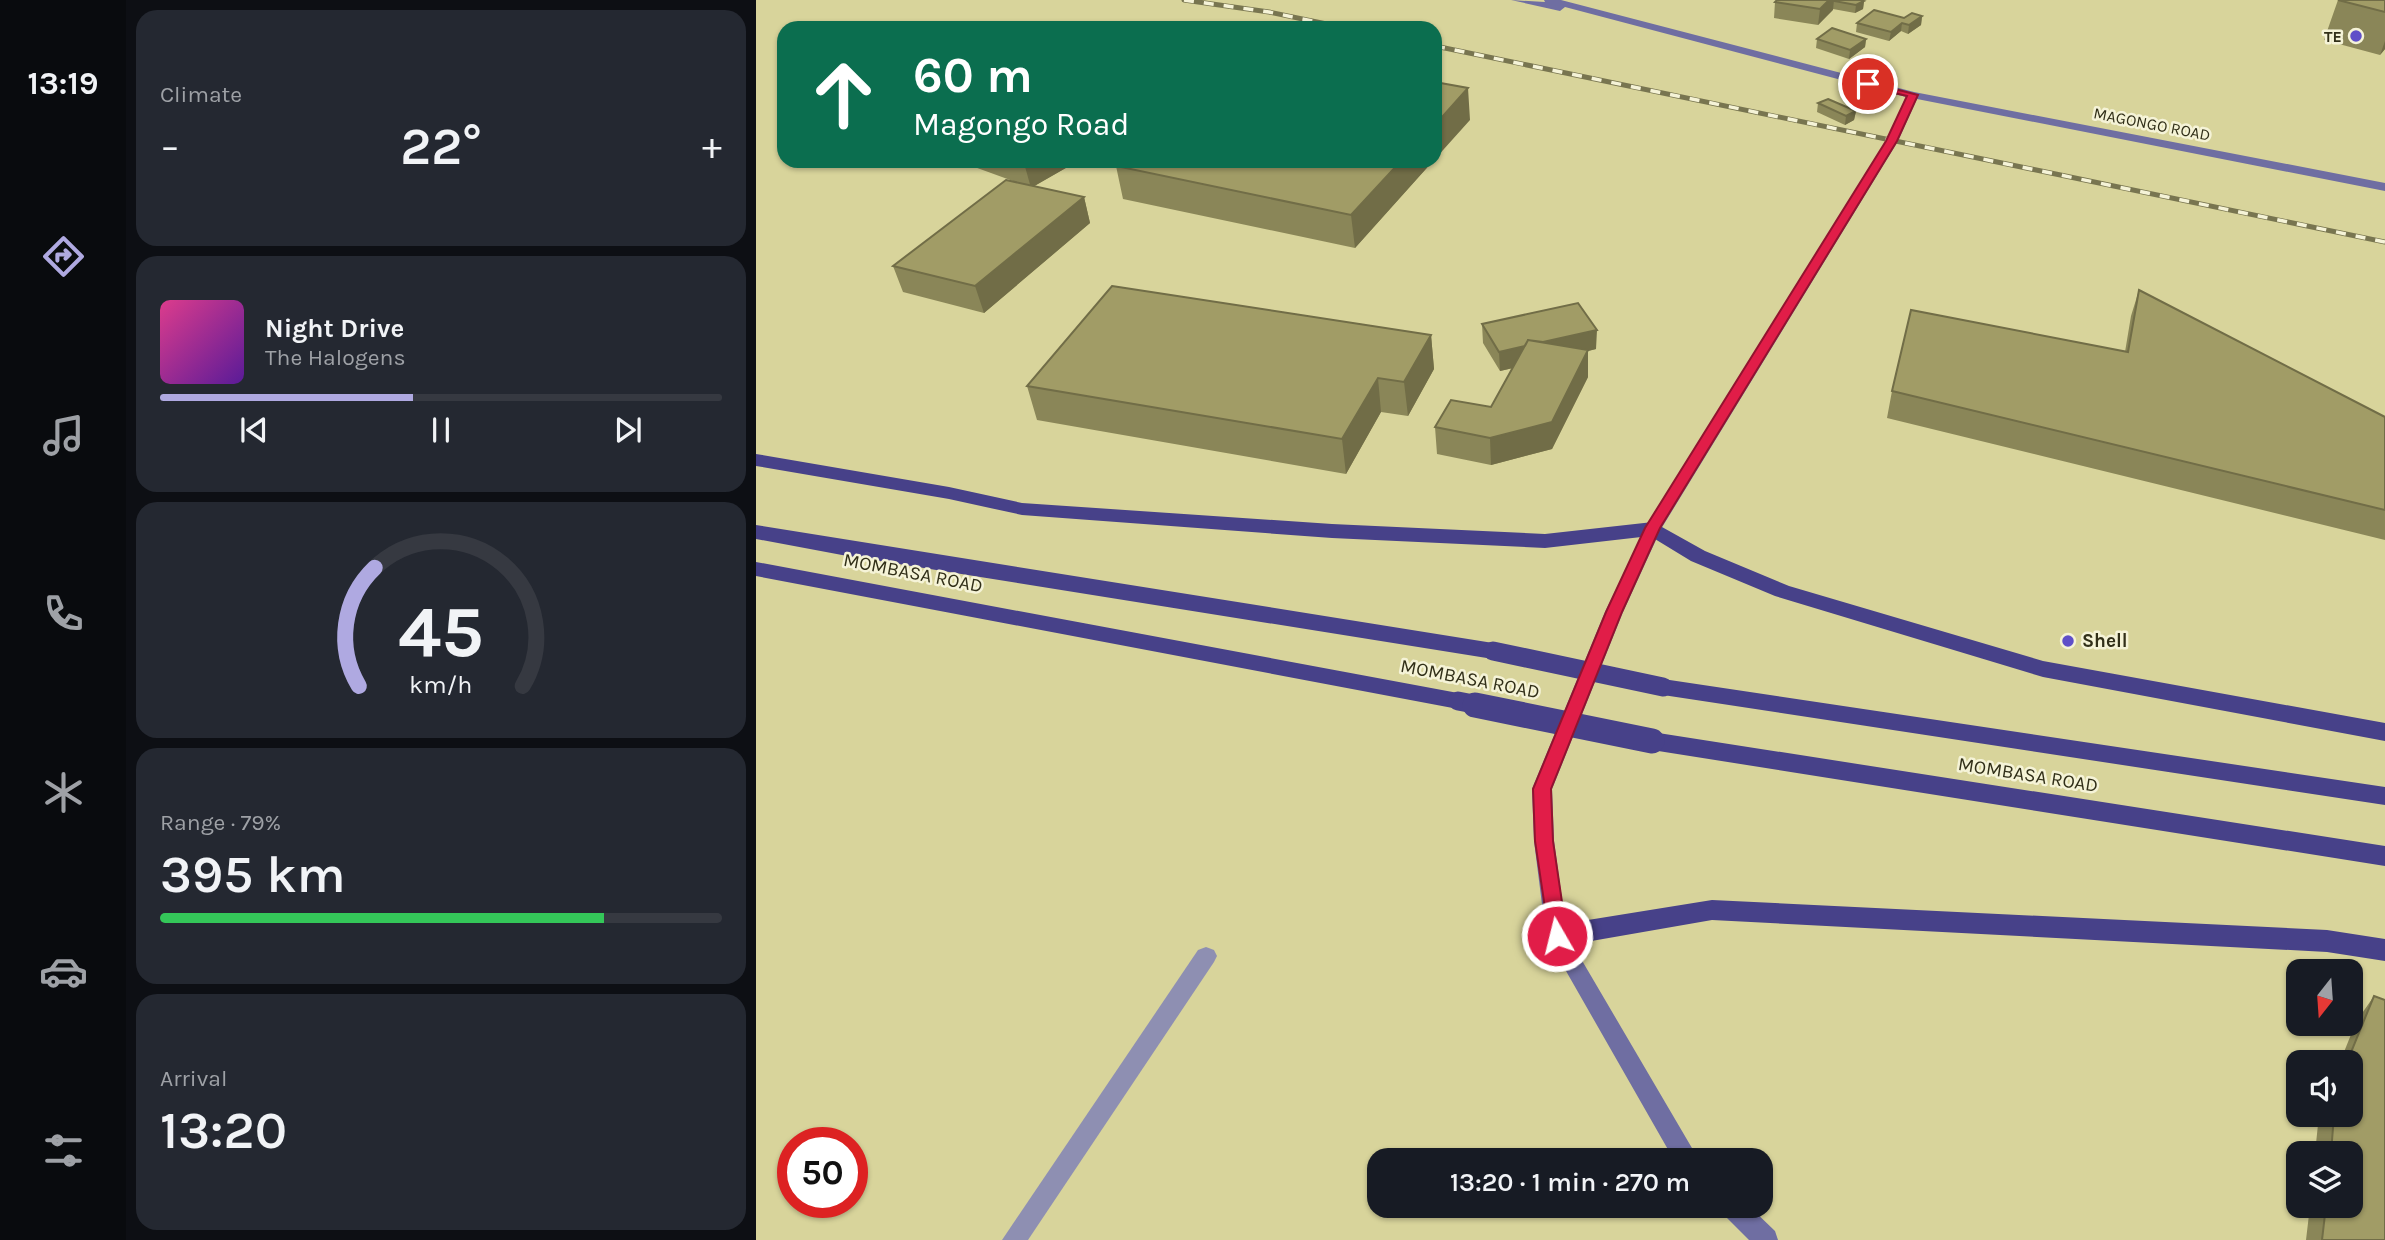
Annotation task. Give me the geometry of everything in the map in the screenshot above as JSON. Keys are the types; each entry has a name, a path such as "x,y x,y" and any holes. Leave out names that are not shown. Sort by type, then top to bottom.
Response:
{"highway":[{"path":"756,460 949,492 1022,509 1332,531 1545,541 1653,528 1698,556 1783,591 2043,670 2385,732"},
{"name":"MOMBASA ROAD","path":"756,532 1493,651 1663,687 2385,796"},
{"name":"MOMBASA ROAD","path":"756,569 1458,701 1652,741 2385,856"},
{"path":"1557,936 1712,910 2327,941 2385,950"}],"main road":[{"name":"MAGONGO ROAD","path":"1516,0 1622,19"},
{"name":"MAGONGO ROAD","path":"1549,0 1913,95 2385,187"},
{"path":"1680,1148 1557,936 1544,841 1542,789 1614,612 1653,528 1892,141 1913,95"},
{"path":"1744,1218 1766,1240"}],"lane":[{"path":"1014,1240 1206,956"}],"building":[{"path":"1829,0 1820,9 1775,2"},
{"path":"1834,0 1861,0 1864,1 1856,5"},
{"path":"2338,0 2385,0 2385,12"},
{"path":"1874,10 1904,18 1912,13 1922,16 1909,25 1902,23 1891,32 1857,23"},
{"path":"1832,28 1866,39 1850,50 1817,39"},
{"path":"1442,83 1468,88 1442,117"},
{"path":"1828,99 1856,111 1846,116 1818,103"},
{"path":"1126,168 1395,168 1351,215"},
{"path":"1006,180 1084,197 975,286 893,266"},
{"path":"1112,286 1431,335 1404,382 1378,378 1342,439 1027,386"},
{"path":"2139,290 2385,417 2385,510 1892,391 1911,310 2128,352"},
{"path":"1578,303 1597,330 1543,342 1528,340 1525,346 1499,352 1482,324"},
{"path":"1528,340 1588,350 1552,422 1490,438 1435,427 1451,400 1491,407"},
{"path":"2374,996 2385,1000 2385,1240 2322,1240 2325,1218 2363,1218 2363,1141 2332,1141 2333,1127 2363,1127 2363,1050 2352,1050 2358,1036 2363,1036 2363,1023"}],"railway":[{"path":"1184,0 1312,21"},
{"path":"1442,47 2385,242"}],"place":[{"name":"TE","path":"2356,36"},
{"name":"Shell","path":"2068,641"}],"route":[{"path":"1557,936 1544,841 1542,789 1614,612 1653,528 1892,141 1913,95 1868,84"}]}
